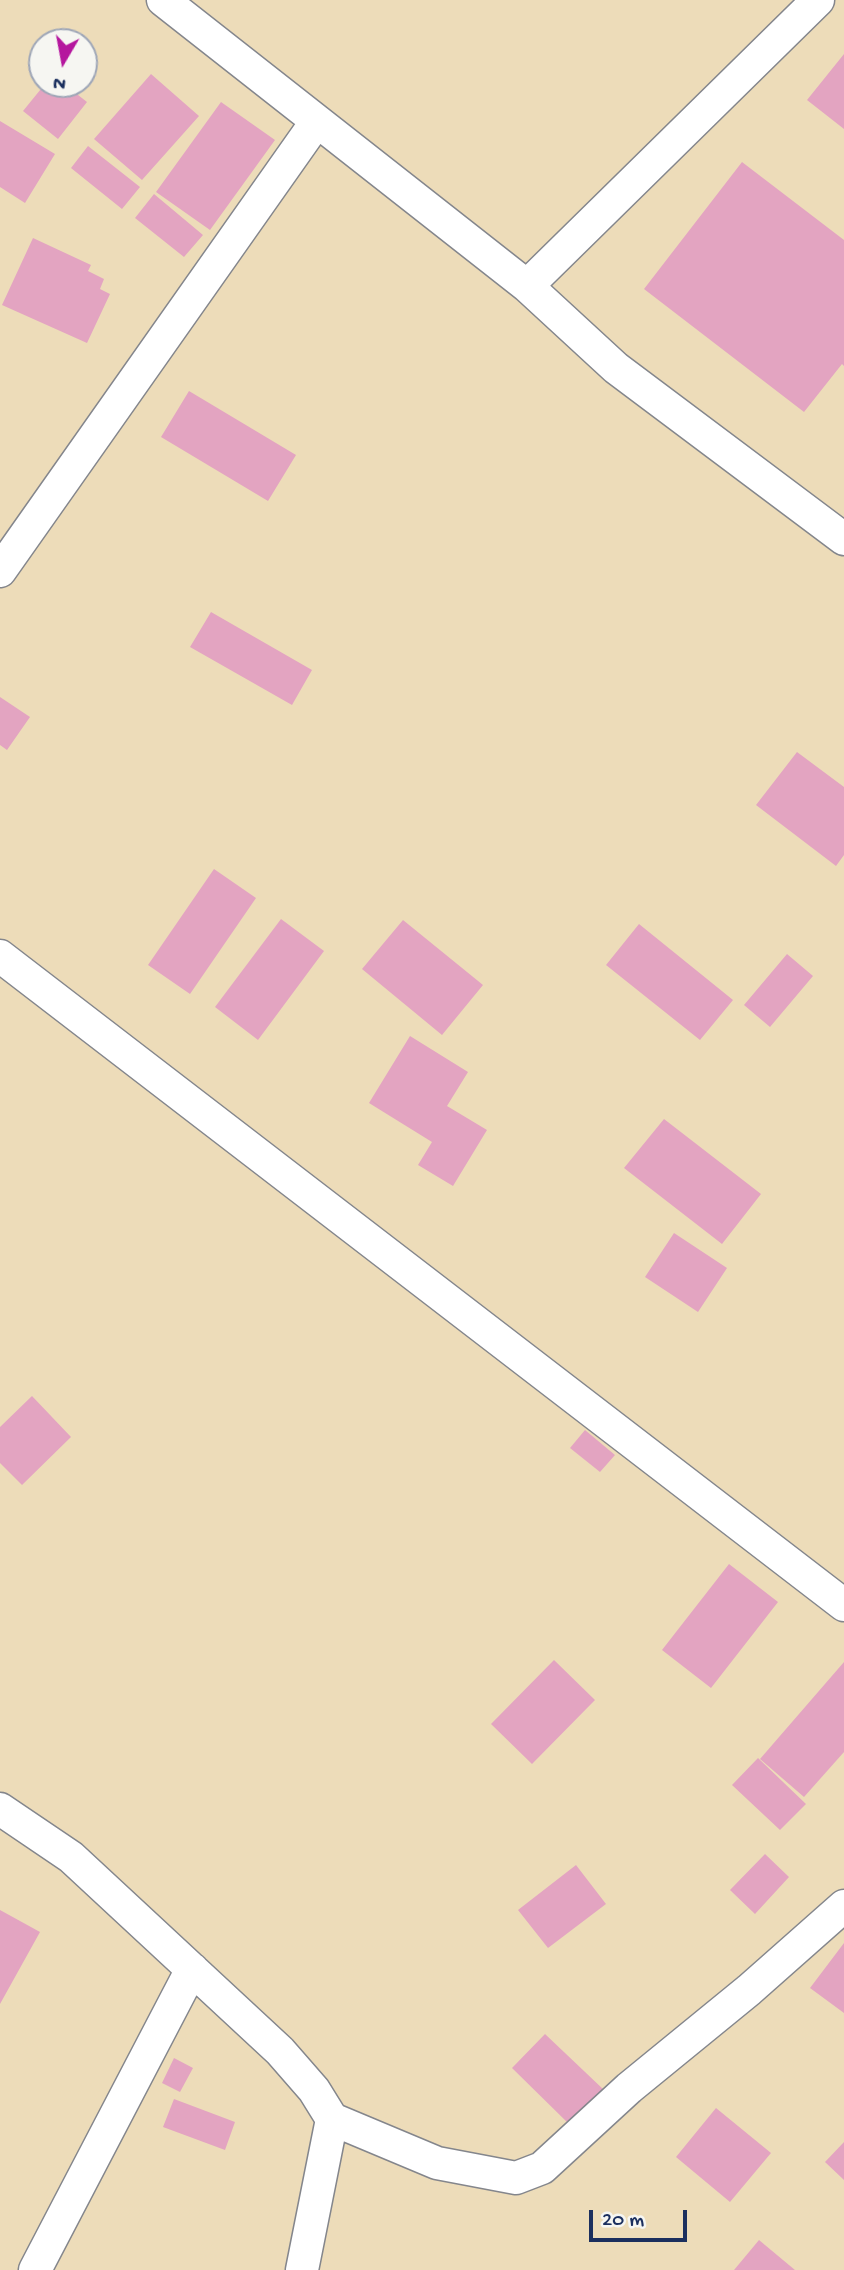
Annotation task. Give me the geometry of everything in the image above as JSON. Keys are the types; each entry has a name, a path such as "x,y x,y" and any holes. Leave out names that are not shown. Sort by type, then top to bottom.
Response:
{"street":[{"path":"163,0 527,286 616,368 844,539"},
{"path":"527,286 818,0"},
{"path":"0,571 317,121"},
{"path":"0,956 844,1605"},
{"path":"0,1809 71,1857 281,2051 314,2090 332,2119 437,2163 516,2178 542,2168 629,2088 749,1990 844,1906"},
{"path":"35,2270 192,1969"},
{"path":"302,2270 332,2119"}],"building":[{"path":"844,54 844,129 807,100"},
{"path":"151,74 199,116 142,180 94,139"},
{"path":"34,98 82,98 87,102 58,139 23,111"},
{"path":"221,102 275,140 210,230 156,192"},
{"path":"0,121 55,154 25,203 0,187"},
{"path":"88,146 140,187 122,209 71,168"},
{"path":"742,162 844,240 844,366 842,364 804,412 644,289"},
{"path":"154,194 203,235 184,257 135,218"},
{"path":"33,238 91,265 88,271 104,279 100,289 110,294 87,343 2,305"},
{"path":"189,391 296,455 268,501 161,437"},
{"path":"211,612 312,670 292,705 190,647"},
{"path":"0,697 30,717 7,750 0,745"},
{"path":"797,752 844,787 844,855 836,866 756,805"},
{"path":"214,869 256,898 190,994 148,965"},
{"path":"281,919 324,951 258,1040 215,1007"},
{"path":"403,920 483,985 442,1035 362,969"},
{"path":"639,924 733,1000 700,1040 606,965"},
{"path":"787,954 813,976 770,1027 744,1005"},
{"path":"410,1036 468,1072 447,1106 487,1130 453,1186 418,1165 432,1142 369,1103"},
{"path":"664,1119 761,1194 722,1244 624,1168"},
{"path":"674,1233 727,1268 698,1312 645,1277"},
{"path":"32,1396 71,1437 22,1485 0,1463 0,1427"},
{"path":"585,1430 615,1455 600,1472 570,1448"},
{"path":"729,1564 778,1602 711,1688 662,1650"},
{"path":"554,1660 595,1700 532,1764 491,1724"},
{"path":"844,1662 844,1752 804,1797 760,1759"},
{"path":"758,1758 806,1804 780,1830 732,1785"},
{"path":"765,1854 789,1877 755,1914 730,1890"},
{"path":"576,1865 606,1904 548,1948 518,1910"},
{"path":"0,1910 40,1932 0,2004"},
{"path":"844,1943 844,2013 810,1988"},
{"path":"545,2034 604,2090 570,2125 512,2068"},
{"path":"174,2058 193,2068 180,2092 162,2083"},
{"path":"174,2099 235,2122 225,2150 163,2127"},
{"path":"716,2108 771,2153 730,2202 676,2157"},
{"path":"844,2142 844,2180 825,2162"},
{"path":"759,2240 795,2270 734,2270"}]}
